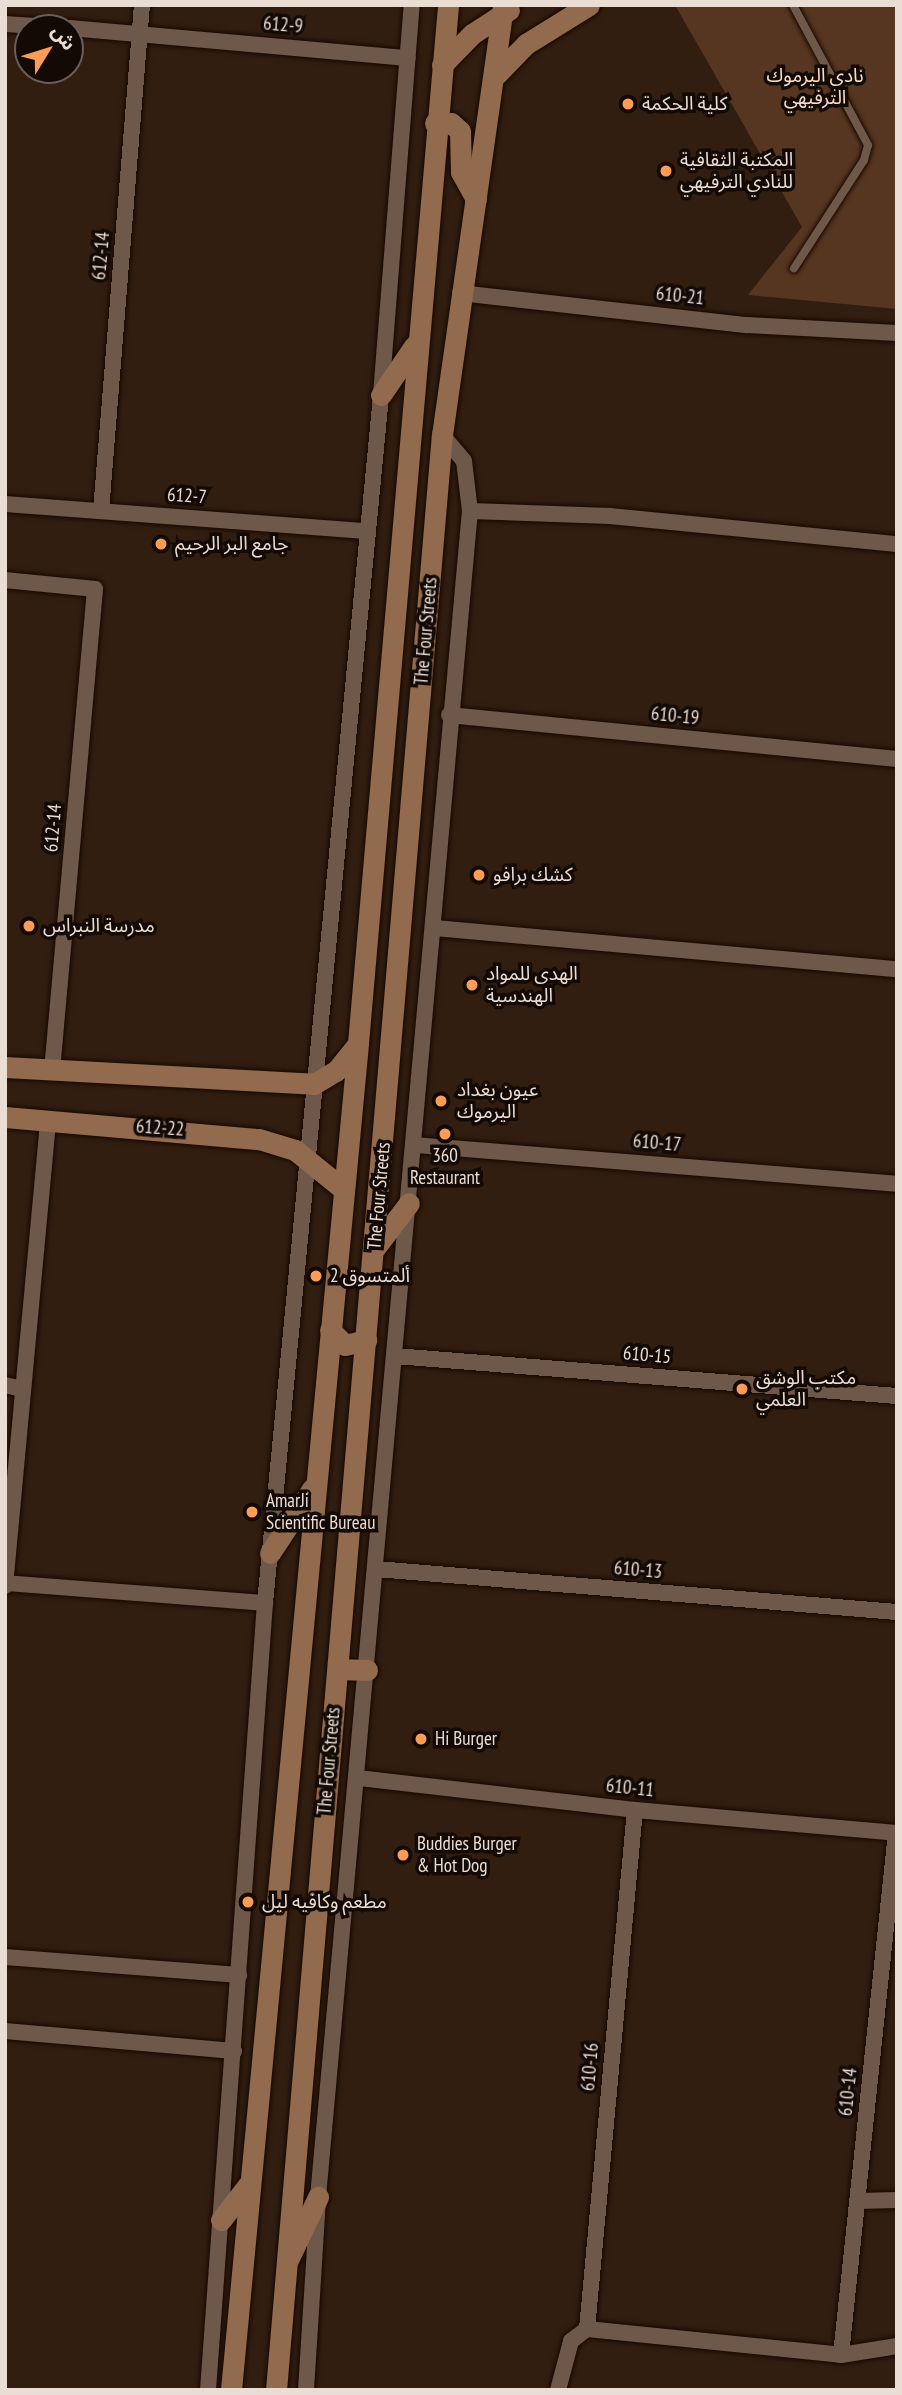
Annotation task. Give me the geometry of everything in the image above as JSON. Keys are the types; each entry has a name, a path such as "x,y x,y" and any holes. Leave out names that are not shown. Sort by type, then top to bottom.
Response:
{"main road":[{"name":"The Four Streets","path":"231,2390 342,1188 358,1043 415,345 448,5"},
{"path":"442,65 501,21 589,5"},
{"name":"The Four Streets","path":"276,2390 283,2268 375,1248 442,435 460,293 497,75 501,21"},
{"path":"435,123 450,123 460,131 461,172 476,199"},
{"path":"381,395 415,345"},
{"path":"5,1067 314,1084 336,1072 358,1043"},
{"name":"612-22","path":"5,1117 259,1139 310,1159"},
{"path":"310,1159 342,1188"},
{"path":"375,1248 410,1203"},
{"path":"330,1330 345,1345 366,1340"},
{"path":"325,1384 344,1379 361,1390"},
{"path":"270,1553 314,1487"},
{"path":"338,1669 367,1670"},
{"path":"221,2220 248,2185"},
{"path":"283,2268 318,2197"}],"street":[{"name":"612-14","path":"101,511 142,5"},
{"path":"208,2390 265,1603 310,1159 314,1084 381,395 412,5"},
{"name":"612-9","path":"84,29 408,58"},
{"name":"610-21","path":"460,293 747,325 897,333"},
{"path":"306,2390 318,2197 359,1778 415,1145 449,715 470,511 464,461 442,435"},
{"name":"612-7","path":"5,504 366,531"},
{"path":"470,511 610,516 897,544"},
{"name":"612-14","path":"5,580 95,589 52,1071"},
{"name":"610-19","path":"449,715 897,759"},
{"path":"433,928 897,969"},
{"path":"48,1119 5,1584 265,1603"},
{"name":"610-17","path":"415,1145 897,1184"},
{"name":"610-15","path":"395,1356 897,1396"},
{"path":"5,1385 23,1389"},
{"name":"610-13","path":"376,1569 897,1612"},
{"name":"610-11","path":"359,1778 635,1810 896,1833"},
{"name":"610-16","path":"587,2329 635,1810"},
{"name":"610-14","path":"841,2355 896,1833"},
{"path":"5,1957 239,1975"},
{"path":"5,2031 234,2051"},
{"path":"857,2201 897,2200"},
{"path":"558,2390 571,2341 587,2329 841,2355 897,2346"}],"lane":[{"path":"793,5 868,145 864,160 793,268"}],"green space":[{"name":"نادي اليرموك الترفيهي","path":"675,5 897,5 897,309 748,295 802,227"}],"place":[{"name":"كلية الحكمة","path":"628,104"},
{"name":"المكتبة الثقافية للنادي الترفيهي","path":"666,171"},
{"name":"جامع البر الرحيم","path":"161,544"},
{"name":"كشك برافو","path":"479,875"},
{"name":"مدرسة النبراس","path":"29,926"},
{"name":"الهدى للمواد الهندسية","path":"472,985"},
{"name":"عيون بغداد اليرموك","path":"441,1101"},
{"name":"360 Restaurant","path":"445,1134"},
{"name":"ألمتسوق 2","path":"316,1276"},
{"name":"مكتب الوشق العلمي","path":"742,1389"},
{"name":"AmarJi Scientific Bureau","path":"252,1512"},
{"name":"Hi Burger","path":"421,1739"},
{"name":"Buddies Burger & Hot Dog","path":"403,1855"},
{"name":"مطعم وكافيه ليل","path":"248,1902"}]}
